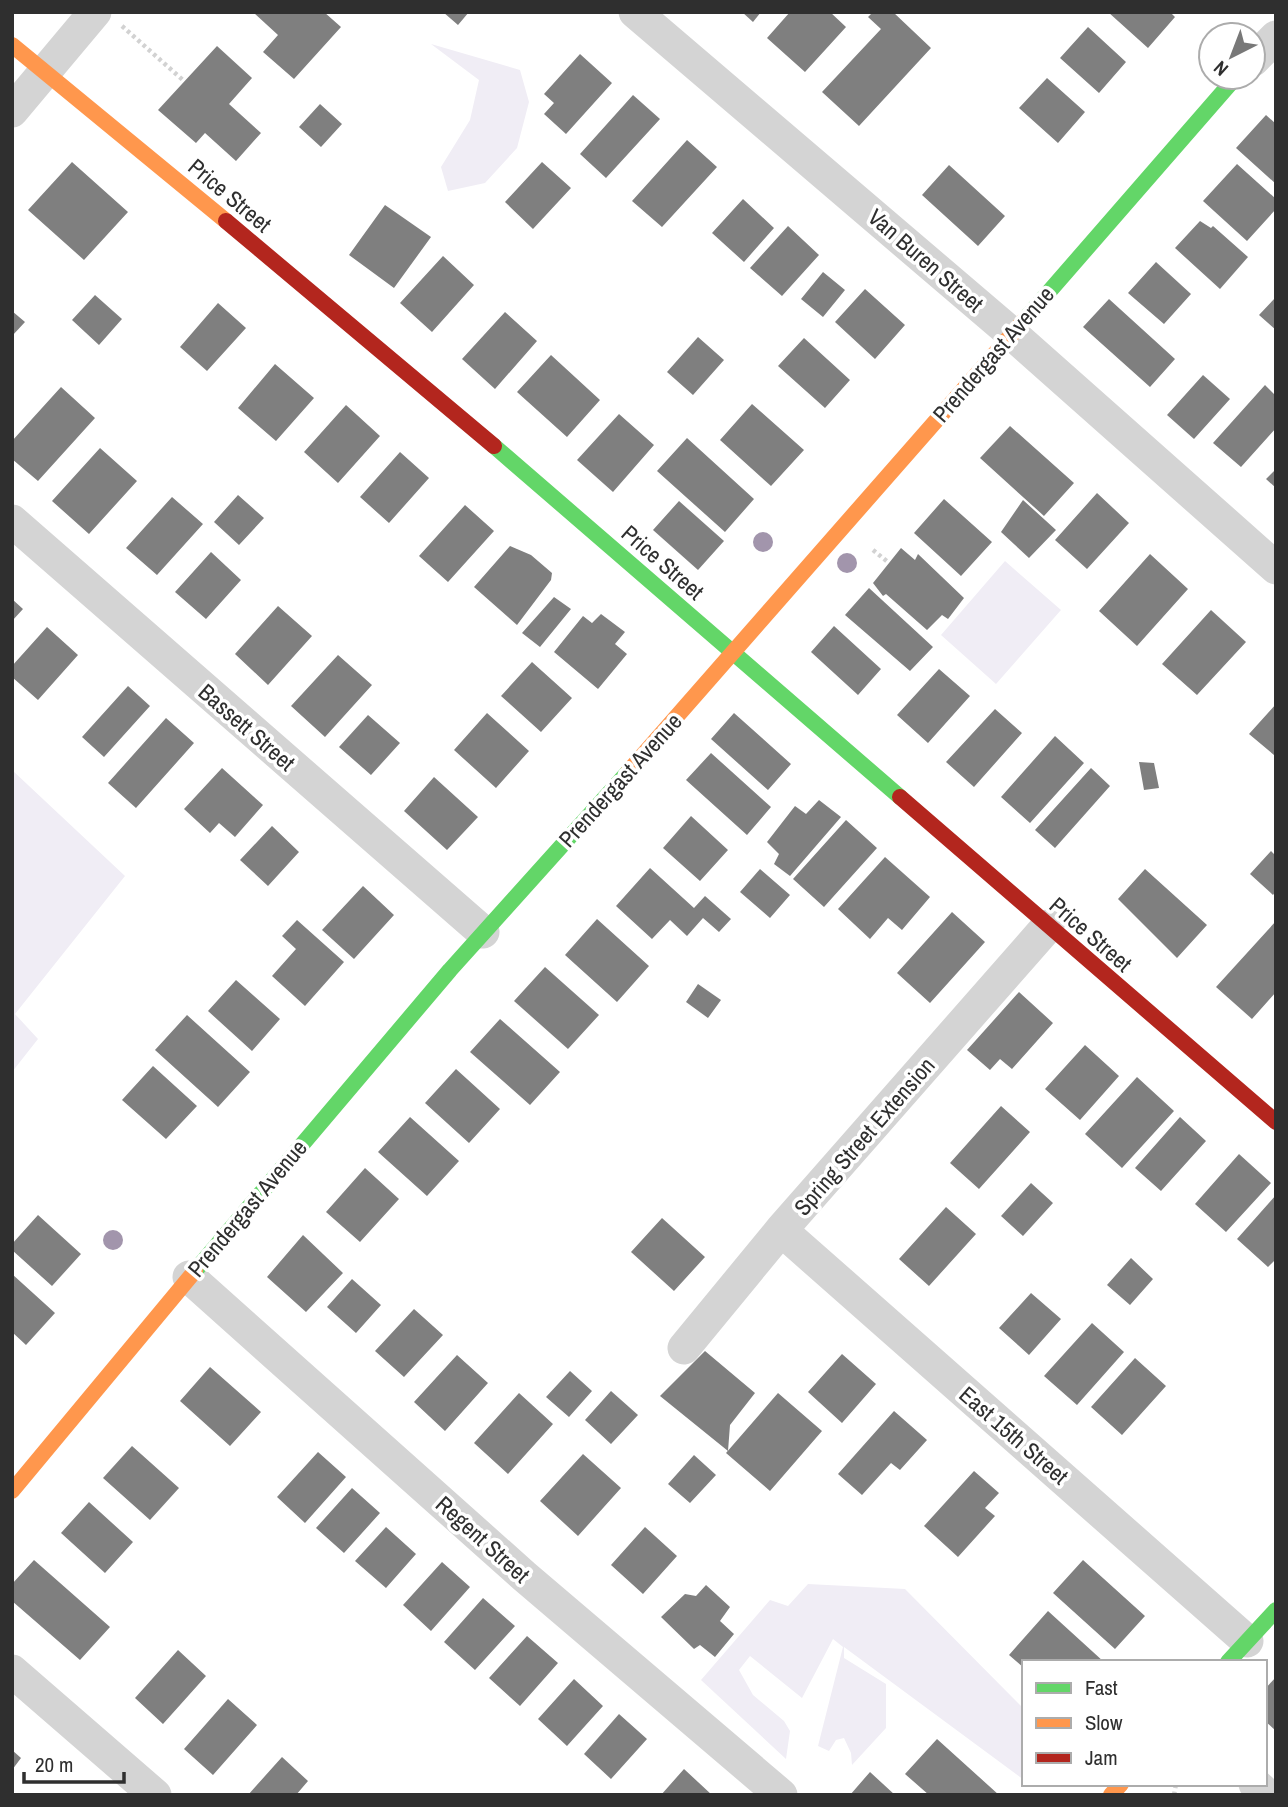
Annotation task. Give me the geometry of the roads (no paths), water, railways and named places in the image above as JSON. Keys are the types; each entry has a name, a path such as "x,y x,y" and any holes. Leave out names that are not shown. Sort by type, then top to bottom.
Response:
{"main road":[{"name":"Price Street","path":"12,45 390,356 1276,1122"},
{"name":"Prendergast Avenue","path":"12,1492 189,1277 483,932 734,654 1224,91"},
{"path":"1238,1651 1276,1609"}],"street":[{"name":"Van Buren Street","path":"635,12 1011,333 1276,568"},
{"path":"12,111 46,72 106,17"},
{"name":"Bassett Street","path":"12,521 483,932"},
{"name":"Spring Street Extension","path":"684,1348 781,1230 1048,926"},
{"name":"East 15th Street","path":"781,1230 1238,1651"},
{"name":"Regent Street","path":"189,1277 524,1576 781,1795"},
{"path":"12,1671 155,1795"}]}
